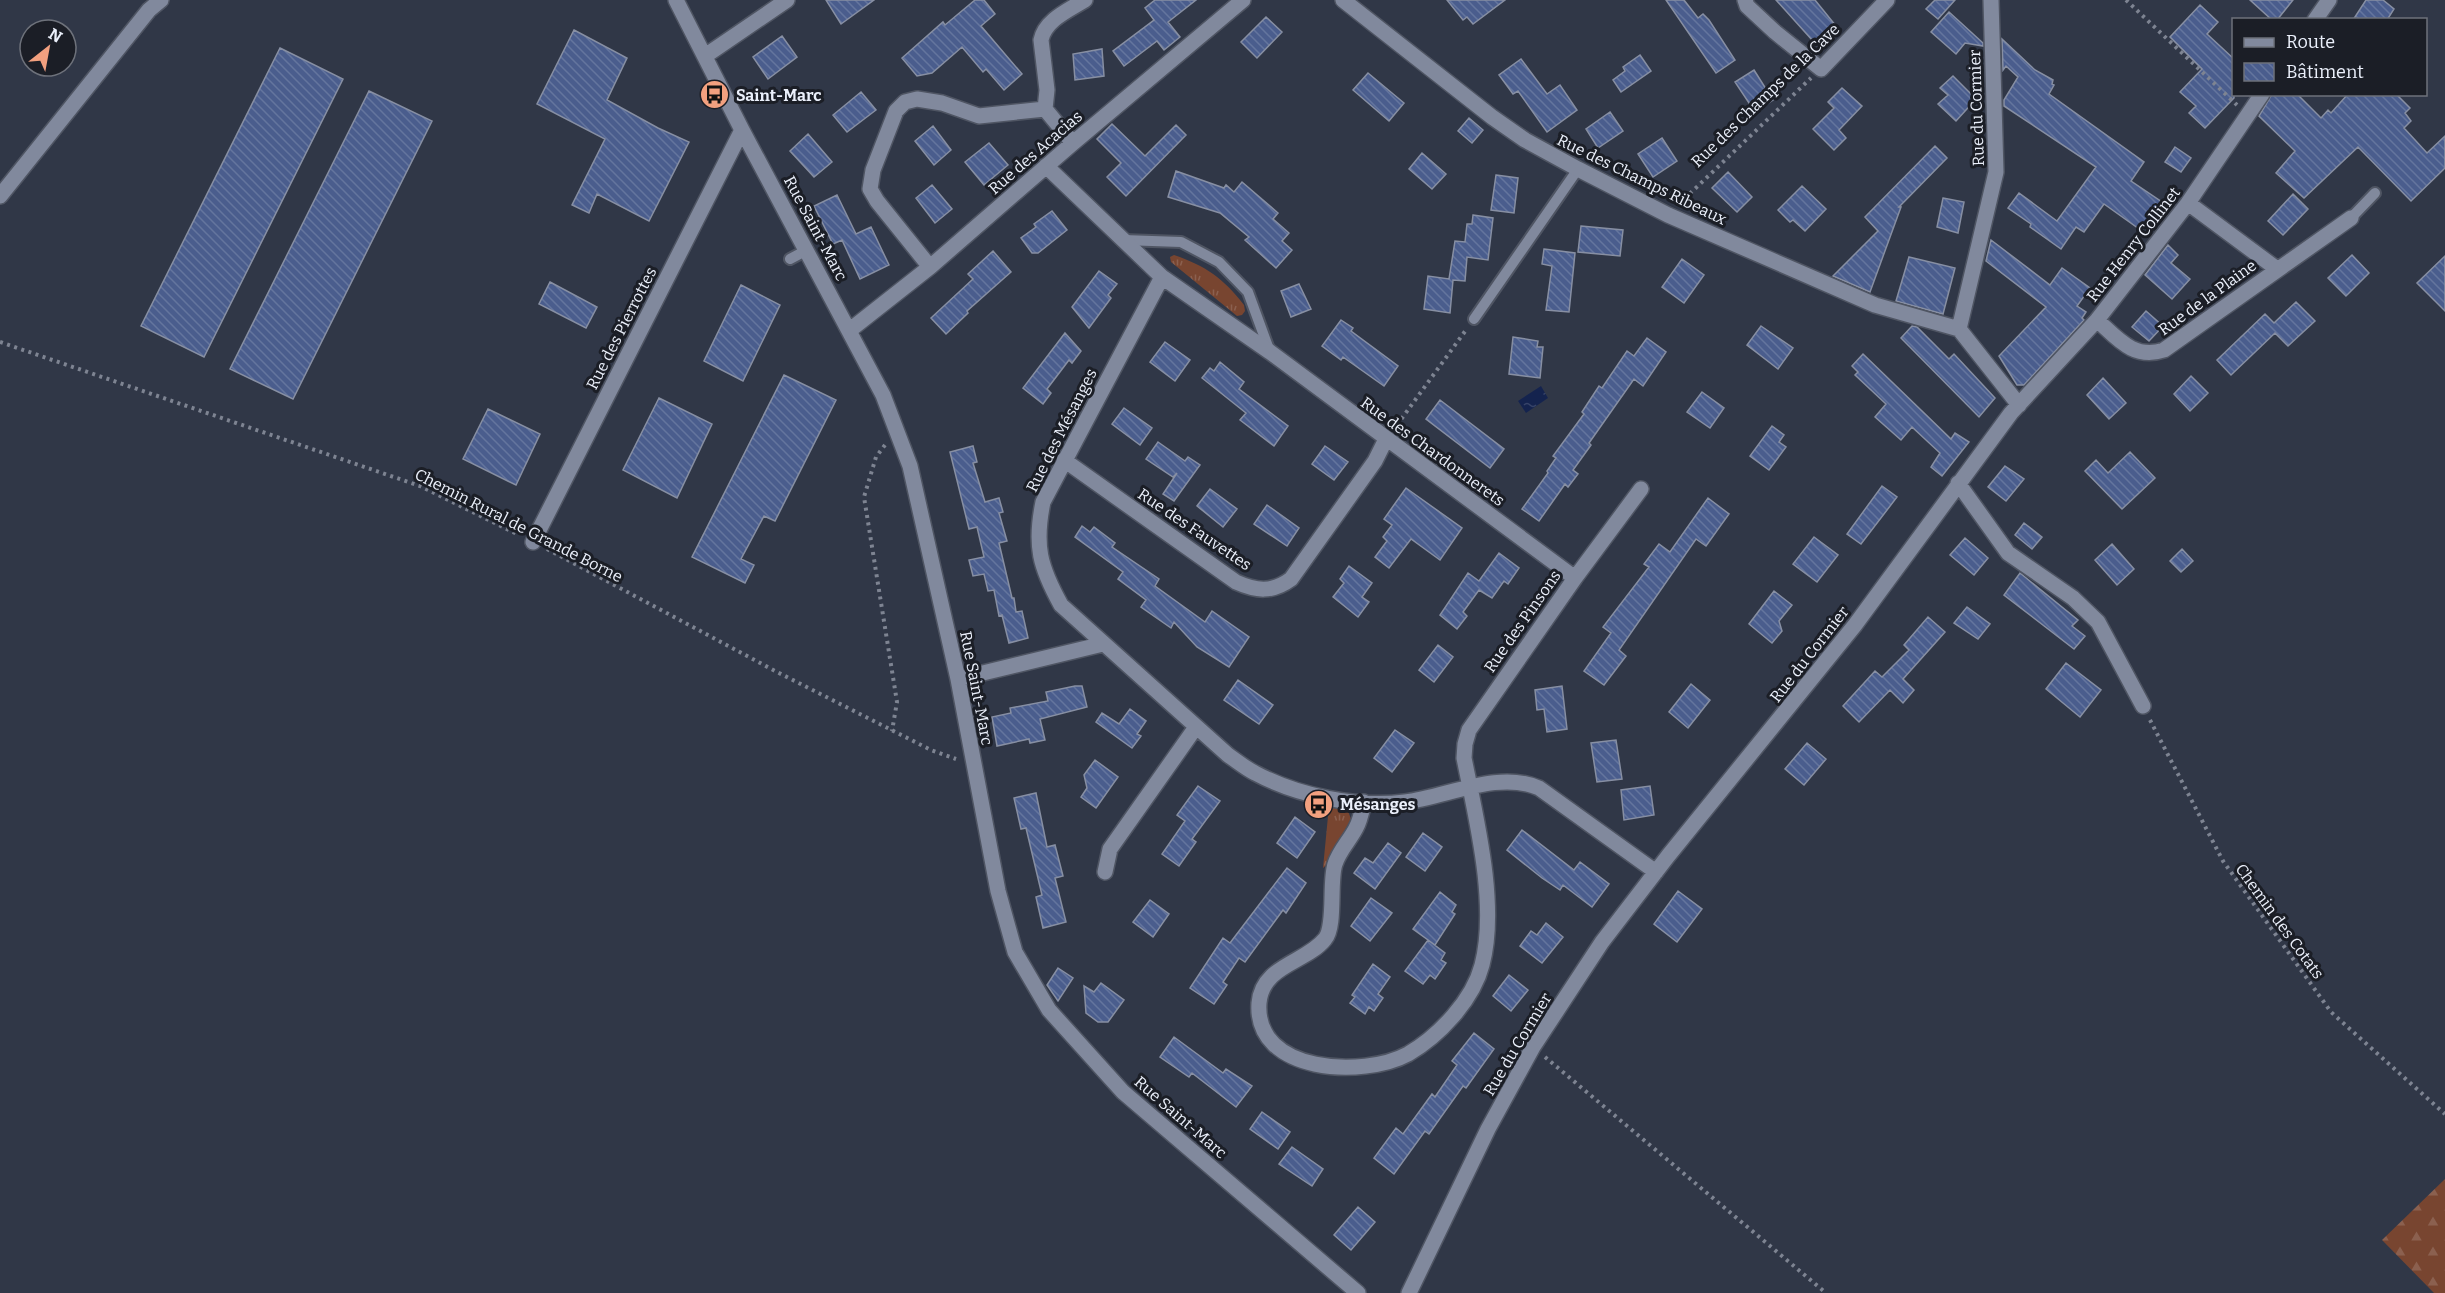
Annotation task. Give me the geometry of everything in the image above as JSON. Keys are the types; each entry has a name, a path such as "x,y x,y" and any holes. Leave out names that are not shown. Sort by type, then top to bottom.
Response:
{"street":[{"path":"0,196 149,10 161,0"},
{"name":"Rue Saint-Marc","path":"676,0 742,130 883,395 910,466 958,679 998,891 1015,952 1048,1010 1123,1092 1358,1293"},
{"path":"705,56 787,0"},
{"path":"1073,142 1045,109 1047,90 1041,40 1042,32 1050,23 1085,0"},
{"name":"Rue des Acacias","path":"850,330 930,267 1073,142 1243,0"},
{"name":"Rue des Champs Ribeaux","path":"1343,0 1492,117 1526,140 1578,169 1668,214 1875,305 1959,329"},
{"path":"1745,0 1747,6 1775,32 1821,69"},
{"name":"Rue des Champs de la Cave","path":"1821,69 1887,0"},
{"name":"Rue du Cormier","path":"1959,329 1996,172 1991,0"},
{"path":"2316,18 2329,0"},
{"name":"Rue Henry Collinet","path":"2019,405 2097,320 2188,203 2261,96"},
{"path":"930,267 870,189 873,170 896,111 905,102 917,99 942,103 980,116 1045,109"},
{"name":"Rue des Pierrottes","path":"533,542 742,130"},
{"name":"Rue des Chardonnerets","path":"1046,166 1162,277 1270,352 1575,578"},
{"name":"Rue de la Plaine","path":"2188,203 2277,269"},
{"name":"Rue de la Plaine","path":"2097,320 2139,353 2152,354 2164,350 2351,218"},
{"name":"Rue des Mésanges","path":"1162,277 1043,502 1038,529 1040,554 1045,576 1061,605 1228,755 1255,773 1288,787 1325,797 1364,802 1406,802 1470,786 1523,781 1656,872"},
{"path":"1959,329 2019,405"},
{"name":"Rue du Cormier","path":"1409,1293 1488,1129 1533,1047 1602,942 1855,625 1958,483 2019,405"},
{"name":"Rue des Fauvettes","path":"1064,460 1236,582 1251,589 1269,590 1281,586 1290,579 1375,461 1386,439"},
{"path":"1958,483 2008,553 2073,598 2098,622 2143,706"},
{"name":"Rue des Pinsons","path":"1364,802 1358,826 1335,864 1329,933 1318,946 1275,974 1261,992 1259,1001 1259,1017 1264,1031 1292,1056 1313,1065 1342,1068 1374,1066 1407,1054 1436,1035 1469,993 1482,967 1487,939 1485,878 1464,758 1469,730 1575,578 1641,489"},
{"path":"958,679 1103,644"},
{"path":"1105,872 1110,849 1196,727"}],"lane":[{"path":"1474,319 1578,169"},
{"path":"2351,218 2375,193"},
{"path":"1123,240 1180,242 1219,262 1248,292 1270,352"},
{"path":"790,259 807,250"}],"path":[{"path":"2126,0 2247,115"},
{"name":"Rue des Champs de la Cave","path":"1668,214 1821,69"},
{"path":"1386,439 1474,319"},
{"name":"Chemin Rural de Grande Borne","path":"0,342 420,486 533,542 931,750 974,765"},
{"path":"892,730 897,702 864,497 876,457 896,429"},
{"name":"Chemin des Cotats","path":"2143,706 2223,861 2331,1012 2445,1114"},
{"path":"1533,1047 1826,1293"}],"green space":[{"path":"1174,255 1205,269 1229,287 1244,305 1245,311 1242,315 1237,316 1171,262 1170,257"},
{"path":"1329,806 1348,811 1351,819 1329,858 1328,864 1323,868"},
{"path":"2445,1179 2445,1293 2434,1293 2382,1240"}],"water":[{"path":"1541,386 1548,398 1526,413 1518,401"}],"building":[{"path":"826,0 874,0 841,24"},
{"path":"975,0 984,0 995,14 981,26 1022,74 1004,90 986,69 983,72 962,47 932,73 917,76 902,58 943,22 945,25"},
{"path":"1155,0 1196,0 1168,22 1180,37 1164,50 1157,41 1124,66 1113,51 1154,20 1145,8"},
{"path":"1447,0 1505,0 1473,24 1467,17 1463,20"},
{"path":"1666,0 1684,0 1698,18 1703,14 1735,60 1716,73"},
{"path":"1776,0 1815,0 1840,31 1821,50"},
{"path":"1935,0 1955,0 1938,19 1926,9"},
{"path":"2250,0 2293,0 2279,18 2270,18"},
{"path":"2366,0 2383,0 2394,9 2388,18 2354,18"},
{"path":"2200,5 2218,22 2207,34 2232,57 2232,96 2234,98 2205,128 2189,113 2196,106 2180,92 2202,69 2170,37"},
{"path":"1949,12 1983,43 1983,46 1965,43 1956,54 1931,32"},
{"path":"1266,17 1282,32 1257,58 1241,42"},
{"path":"574,30 627,58 607,100 689,142 649,221 597,194 589,213 572,205 605,139 537,104"},
{"path":"782,36 797,57 768,79 753,57"},
{"path":"2002,39 2035,70 2053,80 2054,85 2049,94 2144,162 2131,181 2162,202 2142,231 2104,204 2084,232 2076,227 2061,249 2008,208 2019,193 2057,221 2096,167 2004,106 2004,100 2018,77 2006,66 2003,70"},
{"path":"280,48 343,79 204,357 141,326"},
{"path":"1102,49 1104,76 1075,80 1073,54"},
{"path":"1640,55 1651,71 1621,92 1613,80 1625,71 1623,67"},
{"path":"1521,59 1547,94 1560,85 1577,110 1547,132 1518,91 1513,94 1499,75"},
{"path":"1754,70 1773,100 1755,112 1735,82"},
{"path":"1368,73 1404,103 1389,121 1353,90"},
{"path":"1953,76 1976,99 1956,121 1938,104 1948,95 1940,88"},
{"path":"1842,88 1862,106 1839,130 1846,138 1834,150 1813,129 1834,108 1828,102"},
{"path":"369,91 432,121 293,399 230,369"},
{"path":"861,92 876,110 847,132 833,115"},
{"path":"2271,96 2299,96 2321,118 2328,110 2331,113 2346,96 2398,96 2410,108 2405,113 2411,121 2404,128 2427,153 2445,136 2445,168 2411,201 2358,147 2304,198 2276,173 2295,151 2259,116"},
{"path":"1610,112 1623,131 1598,148 1586,129"},
{"path":"1469,118 1483,130 1472,143 1458,131"},
{"path":"1112,124 1145,156 1176,125 1186,135 1126,196 1107,177 1121,163 1097,139"},
{"path":"933,126 951,150 934,165 915,141"},
{"path":"808,134 832,162 814,177 790,151"},
{"path":"1662,138 1677,161 1653,177 1638,154"},
{"path":"989,143 1008,165 984,185 965,162"},
{"path":"1935,146 1947,158 1899,207 1901,207 1870,292 1833,276 1878,231 1865,217"},
{"path":"2175,147 2191,158 2181,172 2165,162"},
{"path":"1422,153 1446,174 1432,189 1409,169"},
{"path":"1176,171 1224,188 1226,185 1234,192 1242,182 1278,213 1273,219 1289,233 1282,241 1292,250 1276,268 1245,240 1249,237 1220,213 1168,197"},
{"path":"1728,172 1752,197 1737,212 1712,188"},
{"path":"1496,175 1518,178 1514,213 1491,210"},
{"path":"932,185 952,209 935,223 916,198"},
{"path":"1802,186 1826,209 1805,231 1793,220 1790,222 1778,210"},
{"path":"2293,194 2308,209 2283,235 2268,221"},
{"path":"837,195 856,234 871,227 889,265 860,279 842,240 833,244 814,206"},
{"path":"1943,198 1964,202 1958,233 1937,227"},
{"path":"1052,211 1067,230 1038,253 1032,253 1021,238 1036,227 1034,224"},
{"path":"1473,215 1493,218 1488,260 1467,257 1465,281 1453,280 1450,313 1424,309 1428,276 1449,279 1455,241 1465,242 1467,224 1472,224"},
{"path":"1581,226 1623,230 1620,256 1578,252"},
{"path":"1991,240 2050,285 2062,268 2090,288 2077,306 2086,312 2082,318 2084,320 2024,385 2017,385 1999,356 2046,307 1986,261"},
{"path":"2168,245 2178,255 2171,263 2190,279 2172,299 2145,275"},
{"path":"1544,249 1575,253 1569,312 1546,310 1552,266 1542,264"},
{"path":"993,251 1011,272 967,311 968,313 946,334 931,318 973,279 968,274"},
{"path":"2352,255 2369,273 2346,296 2328,278"},
{"path":"2445,256 2445,311 2417,283"},
{"path":"1909,257 1955,268 1943,314 1896,301"},
{"path":"1682,259 1704,275 1684,303 1662,287"},
{"path":"1099,271 1117,284 1108,295 1111,298 1089,328 1072,307"},
{"path":"550,282 597,307 586,328 539,304"},
{"path":"1299,284 1311,309 1291,317 1281,291"},
{"path":"741,285 780,305 743,381 704,361"},
{"path":"2296,302 2315,321 2288,346 2275,333 2231,375 2217,360 2265,314 2274,323"},
{"path":"2146,311 2163,326 2149,341 2132,327"},
{"path":"1341,320 1353,328 1351,331 1398,366 1384,386 1343,357 1341,360 1322,346"},
{"path":"1761,326 1793,348 1778,369 1747,345"},
{"path":"1912,326 1917,327 1949,359 1954,354 1995,398 1979,417 1901,338"},
{"path":"1065,333 1081,351 1072,363 1069,360 1047,389 1051,393 1043,404 1023,388"},
{"path":"1513,337 1538,341 1537,347 1543,347 1540,378 1509,374"},
{"path":"1647,338 1666,352 1643,386 1634,379 1573,470 1578,474 1568,487 1565,484 1539,521 1522,509 1548,473 1547,471 1556,458 1553,456 1584,414 1582,412 1599,386 1602,388 1627,351 1634,356"},
{"path":"1165,342 1190,360 1175,381 1150,362"},
{"path":"1863,354 1951,439 1955,433 1969,442 1942,476 1931,467 1940,453 1912,427 1901,440 1875,417 1886,404 1855,375 1858,372 1852,366"},
{"path":"1220,362 1244,382 1239,389 1288,426 1274,446 1240,420 1246,413 1202,378 1210,368 1214,371"},
{"path":"784,375 836,400 775,521 764,516 741,559 754,565 745,583 692,557"},
{"path":"2191,376 2208,393 2190,411 2174,394"},
{"path":"2103,378 2126,403 2109,419 2087,395"},
{"path":"1702,392 1724,408 1710,428 1687,412"},
{"path":"659,398 712,424 677,498 623,470"},
{"path":"1440,400 1504,449 1490,468 1426,419"},
{"path":"1124,408 1152,428 1140,445 1112,424"},
{"path":"488,409 540,434 516,485 463,459"},
{"path":"1772,426 1784,435 1779,442 1786,447 1769,470 1750,456"},
{"path":"1158,442 1185,461 1188,457 1200,465 1174,501 1163,494 1177,473 1173,477 1146,459"},
{"path":"973,446 977,462 973,463 985,502 999,498 1003,512 999,513 1007,541 999,543 1016,612 1022,611 1028,638 1009,643 1002,615 999,616 994,590 988,591 984,574 973,576 969,560 984,557 977,527 969,529 950,452"},
{"path":"1325,446 1348,462 1334,480 1312,464"},
{"path":"2130,452 2155,478 2122,509 2085,471 2096,460 2108,473"},
{"path":"2005,466 2024,479 2006,501 1988,487"},
{"path":"1882,486 1897,497 1861,544 1847,534"},
{"path":"1406,488 1462,528 1440,560 1411,539 1389,568 1375,557 1387,541 1383,537 1392,525 1384,519"},
{"path":"1210,489 1237,509 1223,527 1197,506"},
{"path":"1708,498 1729,514 1706,546 1696,539 1619,650 1626,656 1604,685 1584,671 1611,633 1603,627 1649,567 1644,564 1659,544 1670,552"},
{"path":"1267,505 1299,528 1287,546 1254,524"},
{"path":"2024,523 2042,537 2032,549 2015,535"},
{"path":"1082,526 1090,532 1094,527 1115,543 1112,547 1159,579 1155,586 1205,622 1212,611 1249,637 1229,667 1197,647 1174,622 1171,628 1141,607 1146,600 1118,579 1123,572 1075,537"},
{"path":"1814,537 1838,555 1817,582 1793,564"},
{"path":"1965,538 1988,558 1974,575 1950,555"},
{"path":"2112,544 2134,569 2117,585 2095,560"},
{"path":"2182,549 2193,561 2181,572 2170,561"},
{"path":"1499,553 1519,568 1508,584 1504,581 1492,598 1479,590 1463,612 1467,616 1457,629 1440,615 1468,573 1479,581"},
{"path":"1349,566 1372,583 1362,597 1369,602 1358,617 1333,597 1344,583 1340,579"},
{"path":"2020,573 2078,620 2072,626 2085,636 2074,649 2004,595"},
{"path":"1774,591 1792,605 1779,621 1782,631 1772,643 1749,624"},
{"path":"1967,607 1990,624 1978,639 1954,623"},
{"path":"1928,617 1945,632 1903,679 1914,690 1903,703 1890,690 1859,722 1843,706 1875,671 1882,677 1909,650 1904,645"},
{"path":"1438,645 1453,657 1434,682 1419,670"},
{"path":"2066,663 2101,690 2080,717 2046,689"},
{"path":"1238,680 1273,705 1259,724 1224,700"},
{"path":"1691,684 1710,700 1688,728 1669,712"},
{"path":"1082,686 1087,707 1040,719 1045,740 1030,743 1029,739 997,746 992,717 1011,713 1010,708 1048,701 1046,692"},
{"path":"1562,686 1567,729 1547,732 1544,709 1537,710 1535,690"},
{"path":"1130,709 1146,721 1137,734 1141,736 1132,748 1096,722 1102,713 1119,724"},
{"path":"1395,730 1414,743 1392,772 1374,758"},
{"path":"1616,740 1622,779 1597,782 1591,743"},
{"path":"1807,743 1826,759 1804,785 1785,769"},
{"path":"1095,760 1118,777 1096,808 1081,797 1087,788 1084,775"},
{"path":"1198,786 1220,801 1192,839 1196,842 1179,866 1162,854 1185,821 1177,815"},
{"path":"1650,786 1654,815 1624,820 1621,790"},
{"path":"1036,793 1047,847 1055,845 1063,876 1055,878 1066,922 1043,928 1036,897 1042,895 1026,828 1021,829 1014,798"},
{"path":"1295,817 1315,832 1297,858 1277,843"},
{"path":"1522,830 1574,870 1580,862 1609,884 1592,907 1563,885 1560,890 1542,878 1507,850"},
{"path":"1423,833 1442,847 1425,871 1406,857"},
{"path":"1388,843 1401,853 1375,889 1354,873 1365,858 1373,863"},
{"path":"1287,868 1306,883 1286,913 1283,910 1245,962 1239,958 1223,982 1227,985 1214,1004 1190,988 1223,938 1230,943"},
{"path":"1678,891 1702,909 1677,942 1654,924"},
{"path":"1440,892 1456,905 1452,912 1455,914 1435,945 1413,929"},
{"path":"1371,898 1392,913 1370,941 1351,926"},
{"path":"1150,900 1169,914 1153,937 1133,922"},
{"path":"1546,923 1563,937 1542,963 1520,946 1531,931 1537,935"},
{"path":"1428,940 1445,953 1441,960 1446,963 1435,979 1430,975 1423,984 1405,971"},
{"path":"1373,964 1390,977 1378,994 1383,998 1374,1011 1369,1007 1365,1014 1350,1003 1355,997 1352,995"},
{"path":"1058,968 1073,978 1058,1001 1047,985"},
{"path":"1509,975 1528,990 1511,1011 1493,996"},
{"path":"1101,983 1124,1000 1108,1022 1098,1022 1086,1013 1084,986 1094,992"},
{"path":"1474,1033 1494,1049 1466,1088 1463,1086 1429,1134 1425,1131 1394,1174 1374,1158 1396,1128 1403,1134 1432,1094 1435,1097 1457,1065 1452,1061"},
{"path":"1174,1037 1223,1073 1226,1069 1252,1086 1236,1107 1192,1073 1189,1077 1160,1057"},
{"path":"1262,1112 1290,1132 1278,1149 1250,1129"},
{"path":"1292,1147 1323,1169 1312,1186 1279,1164"},
{"path":"1358,1207 1375,1222 1351,1250 1334,1235"}],"place":[{"name":"Saint-Marc","path":"715,95"},
{"name":"Mésanges","path":"1319,804"}]}
